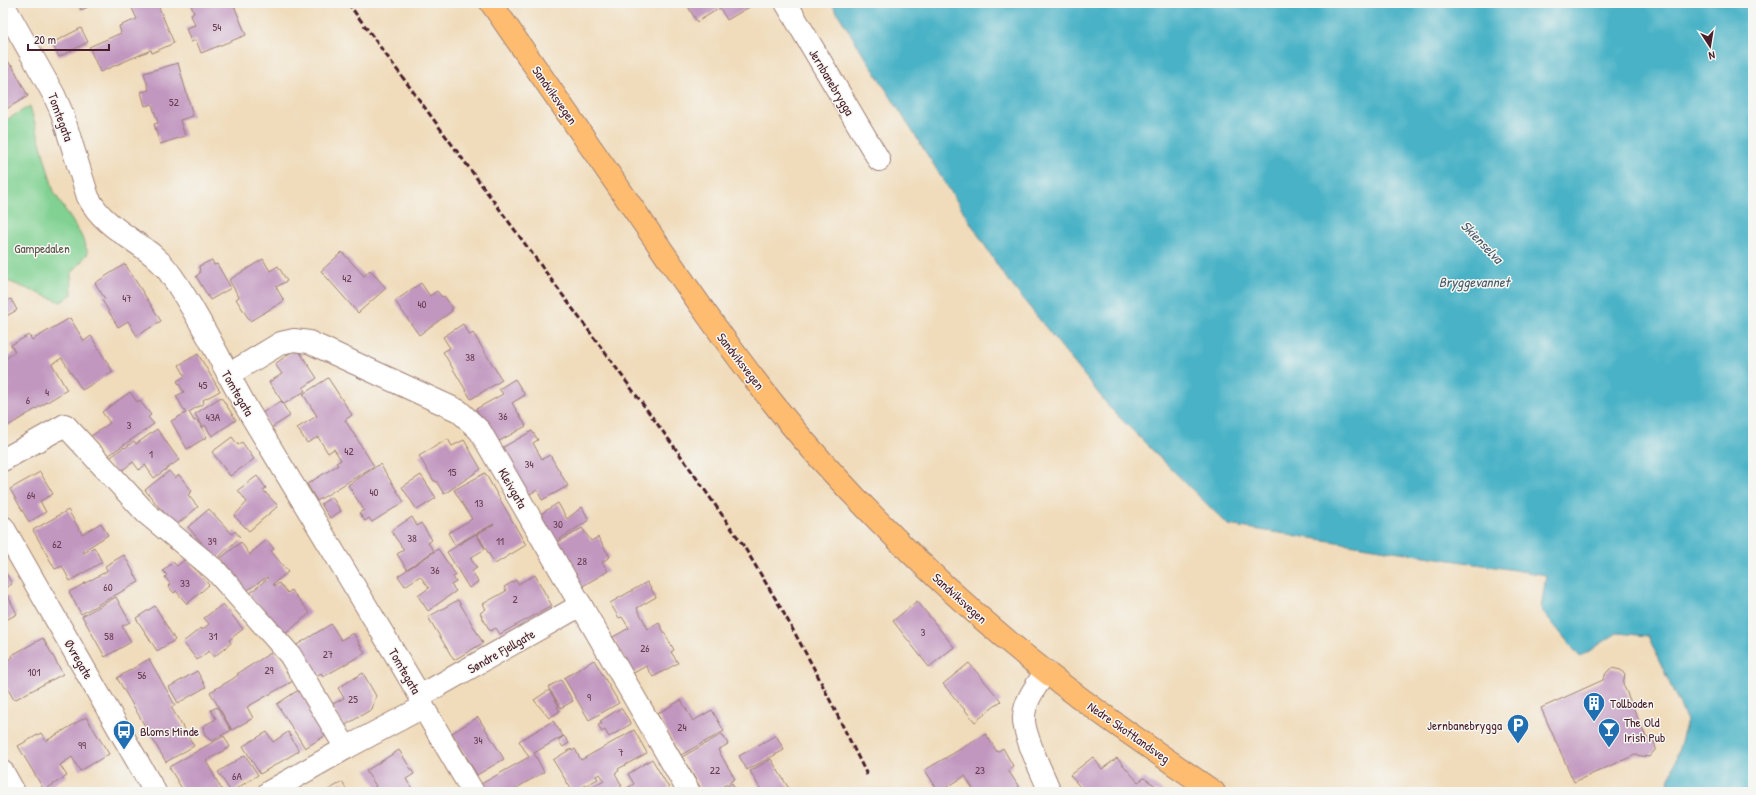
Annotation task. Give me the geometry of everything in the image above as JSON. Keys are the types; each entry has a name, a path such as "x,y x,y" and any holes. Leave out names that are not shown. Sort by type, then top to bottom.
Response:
{"main road":[{"name":"Sandviksvegen","path":"491,3 721,335 791,425 831,471 898,541 987,622 1046,671"},
{"name":"Nedre Skottlandsveg","path":"1046,671 1097,710 1214,792"}],"street":[{"name":"Jernbanebrygga","path":"786,3 879,160"},
{"name":"Tomtegata","path":"3,4 54,95 62,113 88,197 94,209 108,224 156,258 170,273 189,303 228,375 422,702 473,792"},
{"name":"Kleivgata","path":"228,375 281,343 294,340 309,342 459,411 480,431 689,792"},
{"path":"3,460 65,425 146,513 215,570 290,655 346,748"},
{"name":"Øvregate","path":"3,527 154,792"},
{"name":"Søndre Fjellgate","path":"269,792 346,748 581,605"},
{"path":"1046,671 1031,694 1024,716 1028,739 1050,792"},
{"path":"3,772 14,792"}],"green space":[{"name":"Gampedalen","path":"30,106 54,192 81,235 88,253 71,274 72,294 61,302 5,280 3,277 3,122"}],"water":[{"name":"Bryggevannet","path":"831,3 1753,3 1753,792 1666,792 1687,721 1648,636 1617,633 1580,657 1541,609 1546,575 1228,525 1111,409 1003,274"}],"building":[{"path":"78,3 97,3 81,10"},
{"path":"138,3 157,3 174,43 152,53 151,50 100,72 89,47 121,33 119,26 137,19 131,6"},
{"path":"190,3 213,3 214,5 233,3 246,35 201,53 196,40 191,42 186,28 195,25 191,15 194,13"},
{"path":"686,3 749,3 751,6 727,20 720,8 697,22"},
{"path":"81,28 88,42 59,57 52,43"},
{"path":"8,61 11,66 12,65 28,96 3,111 3,64"},
{"path":"178,63 193,116 180,120 185,136 160,144 154,124 158,123 152,104 145,106 141,92 149,90 144,73"},
{"path":"342,252 364,276 370,270 386,288 358,313 321,271"},
{"path":"263,259 270,271 278,266 287,281 276,287 284,301 250,321 236,299 239,297 229,280"},
{"path":"212,260 214,265 217,264 231,288 210,300 196,276 200,273 199,266"},
{"path":"125,264 161,321 137,336 128,321 118,327 102,300 105,299 95,283"},
{"path":"421,283 430,296 437,291 442,297 444,296 453,308 451,309 452,311 419,335 395,301"},
{"path":"11,299 17,310 3,318 3,303"},
{"path":"70,318 84,341 91,336 113,372 82,390 62,358 52,364 67,390 3,429 3,361 15,352 11,345 29,335 32,340"},
{"path":"463,324 470,335 473,333 502,380 471,399 443,352 450,348 443,337"},
{"path":"297,348 317,378 303,388 305,391 284,404 269,382 282,374 275,364"},
{"path":"198,354 220,391 203,400 204,403 189,412 194,421 197,420 207,437 187,449 171,421 186,413 176,396 184,392 177,381 185,376 179,365"},
{"path":"328,378 352,415 345,420 374,466 317,501 307,484 338,465 336,463 341,460 334,449 328,453 318,437 307,443 297,428 317,416 303,394"},
{"path":"515,379 525,395 512,403 526,426 496,443 476,409 503,394 499,389"},
{"path":"130,392 137,402 139,400 151,415 148,417 154,424 105,458 90,437 110,423 102,412"},
{"path":"221,397 236,420 212,436 205,425 203,427 195,414"},
{"path":"281,401 290,416 271,428 262,413"},
{"path":"157,429 179,460 154,478 145,465 139,470 133,462 117,474 107,460 124,447 125,448 134,441 136,444"},
{"path":"532,431 538,440 533,443 542,459 550,455 568,486 542,500 537,490 528,495 500,449"},
{"path":"232,437 238,445 242,442 254,459 230,476 212,452"},
{"path":"448,439 452,446 464,440 481,469 444,494 436,481 434,481 419,456"},
{"path":"380,464 404,502 372,522 369,518 365,521 359,513 364,510 348,485"},
{"path":"169,471 175,478 179,475 192,491 188,495 198,507 175,526 145,490"},
{"path":"40,472 53,494 40,501 46,512 29,522 10,489"},
{"path":"485,473 526,545 495,564 477,534 494,524 455,545 448,533 472,519 454,490"},
{"path":"421,475 436,498 417,510 402,487"},
{"path":"257,476 266,488 263,490 278,506 249,531 234,516 247,502 238,490"},
{"path":"332,497 341,511 330,518 321,504"},
{"path":"558,503 567,519 582,507 589,520 555,542 539,515"},
{"path":"209,509 232,534 235,531 240,537 217,559 212,553 210,555 200,545 202,543 188,527"},
{"path":"68,510 82,534 101,523 108,535 83,551 84,553 94,547 102,562 70,581 62,566 55,569 33,530"},
{"path":"412,517 417,526 421,523 432,540 428,543 434,551 407,569 397,554 404,550 391,531"},
{"path":"582,528 591,541 598,537 610,557 602,562 608,571 581,587 555,544"},
{"path":"476,534 485,549 470,558 477,568 472,571 478,582 469,588 447,552"},
{"path":"267,540 274,549 271,551 288,572 273,584 275,586 279,583 288,593 291,590 310,613 284,635 249,594 268,578 267,577 246,591 221,558 241,542 250,555"},
{"path":"438,549 456,575 453,577 456,582 451,585 456,591 428,611 418,596 429,588 420,576 405,586 398,576"},
{"path":"124,555 139,582 81,614 69,592 107,571 105,566"},
{"path":"186,559 209,585 187,604 176,591 174,593 168,586 170,584 165,577 167,575 163,571 173,562 177,566"},
{"path":"3,568 12,584 3,589"},
{"path":"535,575 552,606 500,634 496,628 490,631 480,613 486,609 483,604 506,591 504,587 516,580 518,584"},
{"path":"647,582 656,597 637,608 648,629 659,623 674,650 671,652 678,663 653,677 646,666 632,674 613,637 629,628 622,617 619,618 610,603"},
{"path":"8,596 17,614 6,620 3,614 3,598"},
{"path":"116,597 130,622 122,626 131,642 105,657 82,616"},
{"path":"458,600 483,643 454,660 428,617"},
{"path":"917,601 954,647 929,667 893,621"},
{"path":"223,604 243,629 229,640 231,643 214,657 209,651 197,660 183,642 201,628 202,630 209,624 204,618"},
{"path":"155,606 175,640 157,651 136,618"},
{"path":"331,624 341,640 353,633 365,653 323,677 321,673 314,677 295,646"},
{"path":"43,638 63,674 14,700 3,680 3,663 13,657 12,655"},
{"path":"274,651 293,681 247,707 253,718 232,730 210,692 231,680 238,675 237,674"},
{"path":"149,659 175,705 171,707 194,746 166,762 117,678"},
{"path":"594,660 619,703 589,720 564,678"},
{"path":"969,663 1001,701 975,722 943,684"},
{"name":"Tollboden","path":"1611,668 1621,670 1625,675 1623,684 1646,737 1654,741 1656,749 1649,757 1635,755 1574,782 1541,708 1603,680 1606,673"},
{"path":"197,671 206,687 178,703 169,687"},
{"path":"363,673 376,696 372,709 344,726 331,705 344,698 338,688"},
{"path":"561,680 573,701 561,708 548,687"},
{"path":"300,689 328,734 305,748 277,704"},
{"path":"549,690 559,706 557,707 560,711 549,718 534,700"},
{"path":"681,700 693,721 712,710 724,731 681,755 657,714"},
{"path":"217,707 231,730 212,741 205,736 203,726 216,719 211,710"},
{"path":"621,708 631,724 609,737 605,730 602,732 598,725 602,724 600,721"},
{"path":"86,717 109,754 80,771 72,757 60,765 67,776 44,790 18,746 41,733 46,741"},
{"path":"478,717 504,759 477,775 452,733"},
{"path":"553,721 563,736 534,753 544,772 514,790 515,792 486,792 481,784 529,757 519,741"},
{"path":"634,730 647,753 618,769 619,771 615,773 622,786 612,792 592,792 590,788 604,780 600,774 596,776 598,779 573,792 553,760 571,749 572,751 575,749 581,760"},
{"path":"267,732 273,742 288,732 299,751 260,774 243,746"},
{"path":"722,734 728,744 718,750 735,779 714,792 703,792 682,757"},
{"path":"986,734 997,752 1003,748 1013,766 1008,770 1019,787 1011,792 975,792 965,776 939,792 925,770"},
{"path":"776,735 784,750 747,770 739,756"},
{"path":"224,736 230,747 206,761 223,792 184,792 169,767"},
{"path":"564,736 569,743 563,747 558,740"},
{"path":"399,750 414,774 406,779 414,792 367,792 376,786 366,771"},
{"path":"245,755 258,775 231,792 218,772"},
{"path":"1093,757 1102,769 1117,758 1138,782 1144,778 1164,792 1073,792 1080,787 1070,775"},
{"path":"652,759 669,788 662,792 620,792 634,784 628,774"},
{"path":"771,759 791,792 762,792 750,771"},
{"path":"342,782 348,792 329,792 328,790"},
{"path":"732,783 737,792 718,792"}],"railway":[{"path":"348,3 686,463 743,545 781,608 816,672 867,775"}],"place":[{"name":"Tollboden","path":"1594,722"},
{"name":"Jernbanebrygga","path":"1518,744"},
{"name":"The Old Irish Pub","path":"1609,748"},
{"name":"Bloms Minde","path":"124,750"}],"water label":[{"name":"Skienselva","path":"1482,242"}]}
